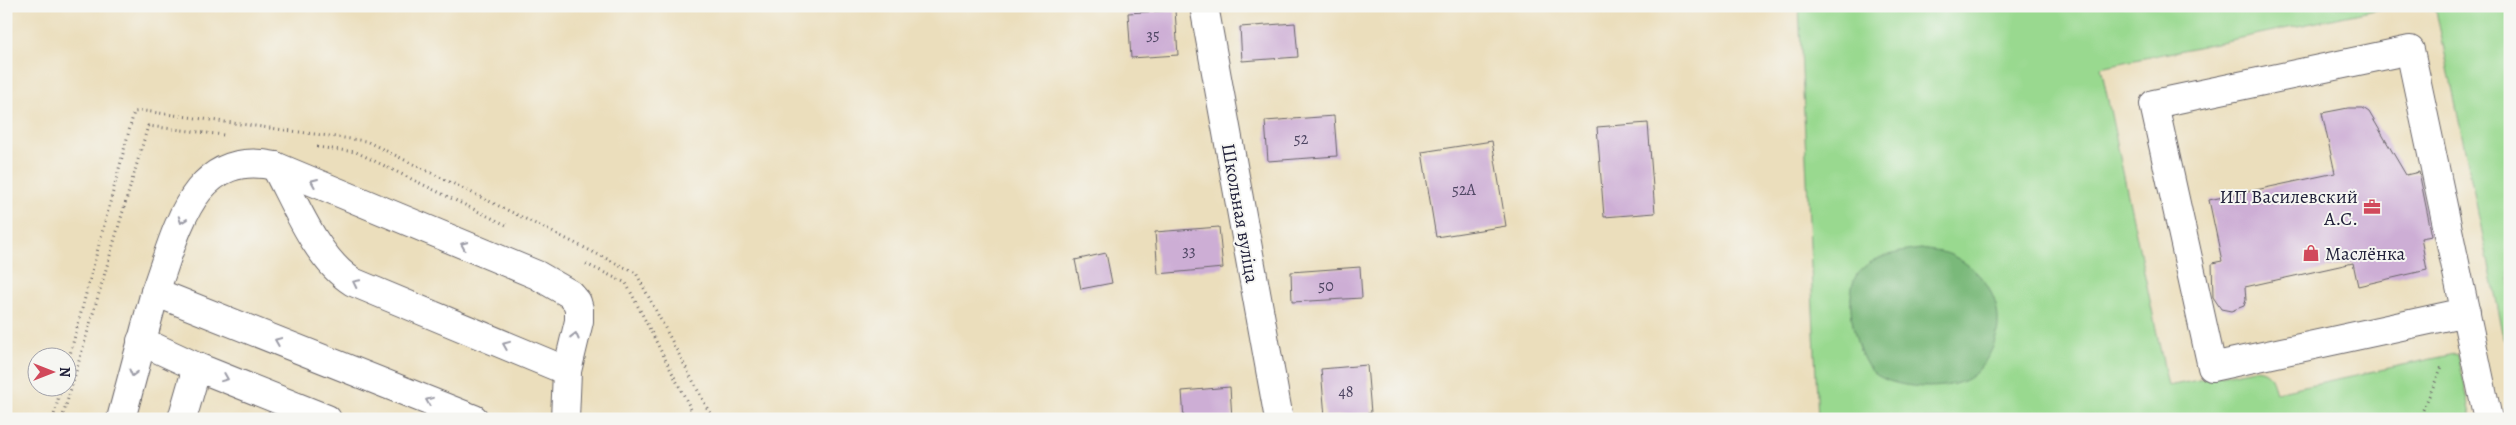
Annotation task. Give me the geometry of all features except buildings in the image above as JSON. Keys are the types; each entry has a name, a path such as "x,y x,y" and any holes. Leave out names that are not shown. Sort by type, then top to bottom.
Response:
{"main road":[{"name":"Школьная вуліца","path":"1204,6 1279,419"},
{"path":"2466,312 2212,368 2154,104 2410,50 2466,312 2488,419"},
{"path":"121,419 155,292 186,209 203,182 231,166 256,162 275,166 537,275 563,289 577,302 579,309 579,320 567,370 565,419"},
{"path":"275,166 326,260 340,274 353,282 567,370"},
{"path":"155,292 474,419"},
{"path":"141,342 197,367 328,419"},
{"path":"182,419 197,367"}],"path":[{"path":"52,419 58,398"}],"green space":[{"path":"1799,6 2394,6 2101,67 2168,386 2254,369 2264,371 2270,376 2276,392 2455,354 2458,355 2472,419 1818,419"},
{"path":"2435,6 2510,6 2510,366"},
{"path":"1921,249 1948,254 1965,263 1986,284 1993,297 1997,311 1998,325 1995,340 1989,355 1978,371 1960,382 1935,387 1907,385 1883,378 1874,373 1861,354 1856,340 1851,309 1853,282 1864,267 1887,255"}],"place":[{"name":"ИП Василевский А.С.","path":"2372,207"},
{"name":"Маслёнка","path":"2311,253"}]}
